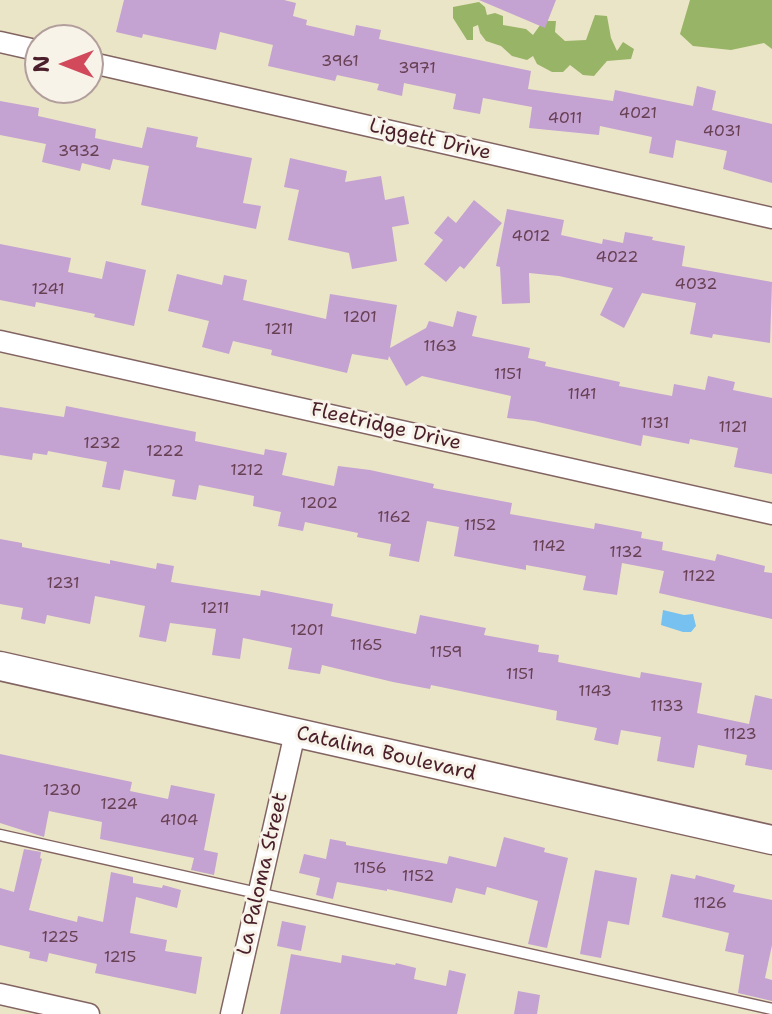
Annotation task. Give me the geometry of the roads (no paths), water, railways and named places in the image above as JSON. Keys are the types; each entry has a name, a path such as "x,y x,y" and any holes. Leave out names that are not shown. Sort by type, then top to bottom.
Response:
{"main road":[{"name":"Catalina Boulevard","path":"0,666 772,840"}],"street":[{"path":"0,42 24,47"},
{"name":"Liggett Drive","path":"104,66 772,218"},
{"name":"Fleetridge Drive","path":"0,341 772,514"},
{"name":"La Paloma Street","path":"231,1014 295,733"},
{"path":"0,994 89,1014"}],"lane":[{"path":"0,835 772,1009"}],"water":[{"path":"663,610 693,614 696,626 691,632 683,632 661,625"}]}
